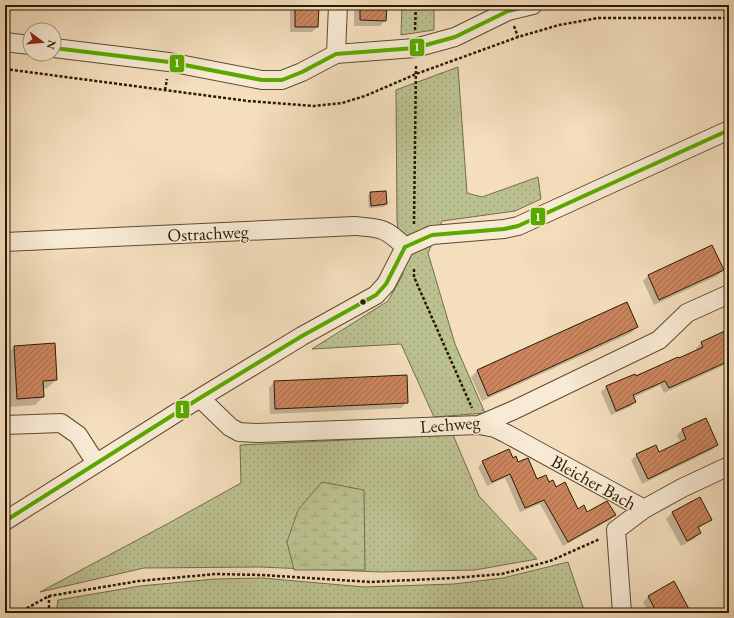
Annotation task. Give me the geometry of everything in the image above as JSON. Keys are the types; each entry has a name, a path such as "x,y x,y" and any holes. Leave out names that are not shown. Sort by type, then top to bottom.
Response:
{"street":[{"path":"336,54 338,5"},
{"path":"62,49 169,62 262,80 282,80 302,72 336,54 415,48 455,37 508,8 533,5"},
{"path":"5,42 22,44"},
{"path":"5,520 96,462 302,336 376,295 386,284 410,244 432,235 504,229 518,226 729,130"},
{"name":"Ostrachweg","path":"5,242 355,226 376,228 390,232 410,244"},
{"name":"Lechweg","path":"200,398 230,427 239,432 257,433 479,425 514,410 659,340 687,313 729,294"},
{"path":"5,425 61,423 78,434 96,462"},
{"name":"Bleicher Bach","path":"479,425 496,428 644,509 682,488 729,466"},
{"path":"622,613 616,530 644,509"}],"path":[{"path":"410,244 416,74 416,5"},
{"path":"416,74 518,37 575,22 598,18 729,18"},
{"path":"414,277 479,425"},
{"path":"18,613 49,596 139,581 216,574 262,575 371,582 502,574 550,561 588,546 616,530"},
{"path":"49,596 49,613"}],"green space":[{"path":"402,5 434,5 434,30 401,35"},
{"path":"458,67 467,193 482,197 538,177 541,199 515,211 442,221 428,253 455,344 485,413 434,417 401,344 312,349 388,301 403,274 397,220 396,90"},
{"path":"453,435 479,496 537,559 475,570 380,572 259,567 144,568 40,592 241,483 240,445"},
{"path":"322,482 364,490 365,570 294,570 287,542 298,510"},
{"path":"568,562 585,613 56,613 58,600 140,586 215,579 262,578 364,587 454,584 503,578"}],"building":[{"path":"295,5 319,5 318,27 295,27"},
{"path":"360,5 387,5 386,21 360,20"},
{"path":"386,191 387,204 371,206 370,192"},
{"path":"712,245 724,270 659,300 648,275"},
{"path":"627,302 638,327 488,396 477,370"},
{"path":"729,329 729,361 669,388 665,381 633,395 636,402 616,411 606,386 635,374 636,376 703,347 701,342"},
{"path":"55,343 57,380 43,381 44,397 17,399 14,346"},
{"path":"407,375 408,403 275,409 274,381"},
{"path":"706,418 718,445 648,479 636,454 656,445 659,452 686,439 682,429"},
{"path":"509,449 513,458 516,456 518,462 528,458 537,479 546,475 549,482 553,480 556,487 565,482 578,509 584,505 587,512 607,501 616,515 568,542 544,500 525,508 510,474 492,482 482,461"},
{"path":"700,497 712,520 698,527 701,533 687,541 672,512"},
{"path":"674,581 691,613 657,613 648,596"}],"transit line":[{"name":"1","path":"62,49 169,62 262,80 282,80 302,72 336,54 415,48 455,37 508,11 533,5"},
{"name":"1","path":"5,521 200,398 302,336 376,295 386,284 405,247 432,235 504,229 518,226 729,130"}]}
